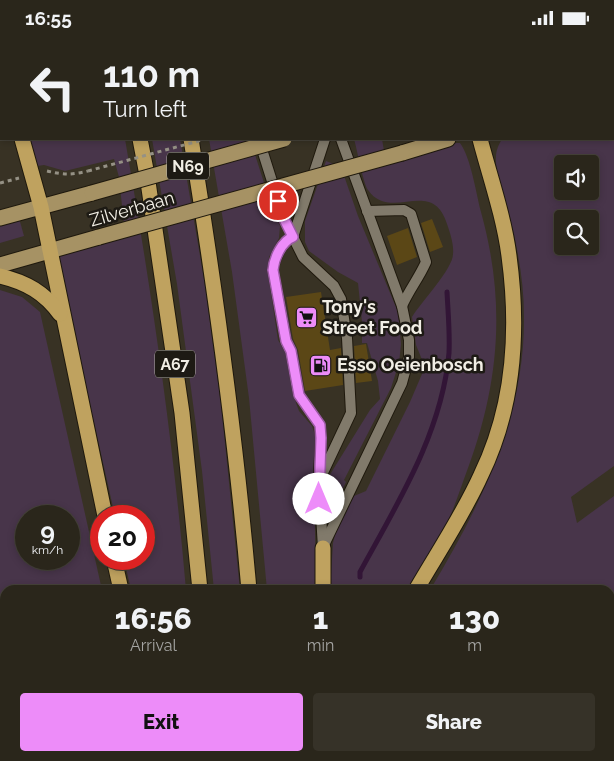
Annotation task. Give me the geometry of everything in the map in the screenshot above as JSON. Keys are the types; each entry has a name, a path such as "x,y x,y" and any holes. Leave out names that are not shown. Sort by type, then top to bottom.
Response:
{"highway":[{"path":"22,140 41,207 103,505"},
{"name":"A67","path":"140,140 182,413 199,585"},
{"path":"191,140 213,285 245,544 248,585"},
{"path":"419,585 482,474 497,434 511,373 514,317 509,255 480,140"},
{"path":"0,276 29,285 38,291 53,304 63,318"},
{"path":"322,548 323,585"},
{"path":"116,570 120,585"}],"main road":[{"name":"Zilverbaan","path":"0,218 280,140"},
{"name":"Zilverbaan","path":"0,265 445,140"}],"lane":[{"path":"259,140 283,217 303,257 334,286 341,299 347,338 351,413 319,481"},
{"path":"322,548 319,481 320,425 299,395 291,351 286,341 273,270 278,253 288,239 293,237 325,140"},
{"path":"322,548 402,383 409,357 409,339 402,305 341,140"},
{"path":"367,211 404,210 412,214 426,262 419,277 408,291 402,305"}],"path":[{"path":"88,171 202,140"}],"shaded area":[{"path":"23,140 125,140 160,363 175,476 186,585 130,585 126,570 155,570 155,505 113,505 56,254 125,235 119,177 114,159 65,171 44,165 31,167"},
{"path":"152,140 180,140 204,279 221,404 239,585 213,585 202,471 177,284"},
{"path":"209,140 250,140 273,211 280,226 279,238 269,257 268,273 278,340 287,355 296,403 299,411 312,426 316,438 314,468 316,585 267,585 249,398 232,272"},
{"path":"354,140 382,140 386,163 460,143 464,149 473,176 489,247 494,281 496,314 492,379 476,445 448,521 411,585 330,585 333,543 337,527 354,496 366,491 425,367 416,345 412,317 448,268 452,260 453,246 447,224 440,210 432,203 421,201 399,203 377,199 368,190"},
{"path":"502,140 614,140 614,466 571,497 577,523 614,496 614,585 433,585 482,494 508,425 517,390 522,354 524,317 521,272 515,238 496,166 497,152"},
{"path":"326,161 341,167 358,216 398,312 401,344 399,363 391,388 344,480 346,482 328,520 326,519 326,481 370,410 380,399 378,381 367,343 362,343 358,283 338,272 309,251 305,242 305,221"},
{"path":"19,218 24,236 0,243 0,224"},
{"path":"0,290 22,297 40,312 90,536 90,570 98,570 101,585 0,585"}],"building":[{"path":"432,219 443,247 430,252 421,223"},
{"path":"408,228 417,257 397,265 387,236"},
{"path":"321,292 330,350 341,348 343,385 305,391 286,297"},
{"path":"366,344 372,381 356,383 354,346"}],"waterway":[{"path":"360,577 360,572 416,467 428,440 437,411 445,383 449,353 447,292"}],"place":[{"name":"Tony's Street Food","path":"306,317"},
{"name":"Esso Oeienbosch","path":"321,365"}],"route":[{"path":"278,201 283,217 293,237 288,239 278,253 273,270 286,341 291,351 299,395 303,404 320,425 319,499"}]}
